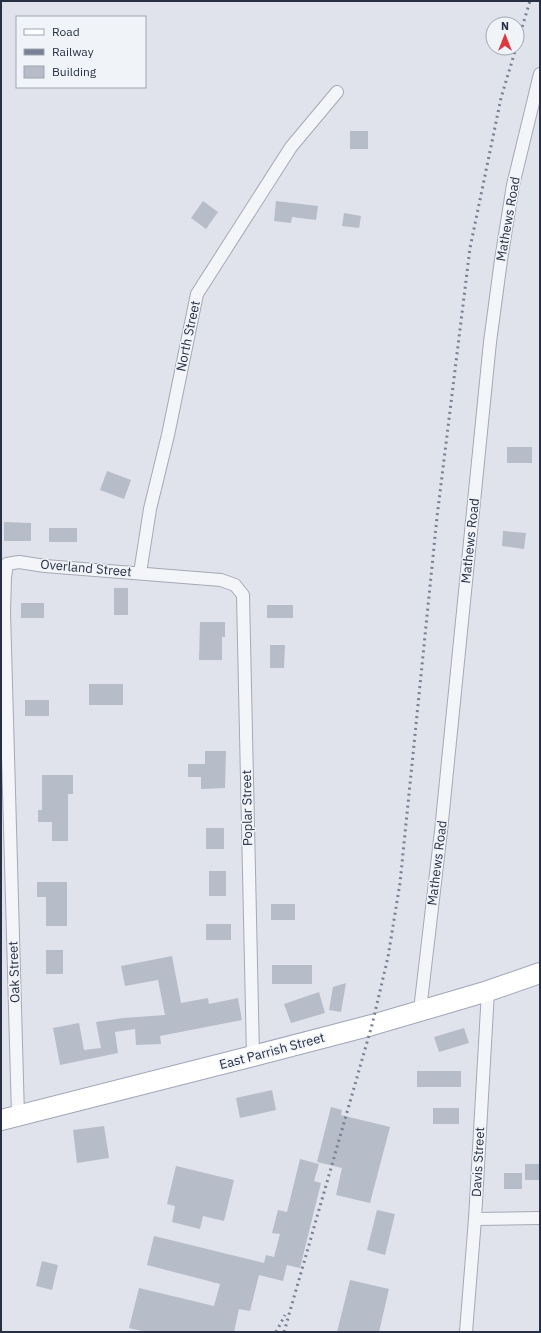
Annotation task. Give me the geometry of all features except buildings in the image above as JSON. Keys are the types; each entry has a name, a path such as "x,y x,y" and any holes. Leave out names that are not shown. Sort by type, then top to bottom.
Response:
{"main road":[{"name":"East Parrish Street","path":"9,1118 254,1056 488,991 540,973"}],"street":[{"name":"Mathews Road","path":"420,1010 444,800 490,342 513,185 540,74"},
{"name":"North Street","path":"140,573 150,509 168,435 197,294 291,147 337,92"},
{"name":"Overland Street","path":"4,612 7,564 19,562 45,566 213,579"},
{"name":"Poplar Street","path":"213,579 235,585 243,595 254,1056"},
{"name":"Oak Street","path":"4,612 9,1118"},
{"name":"Davis Street","path":"466,1332 475,1219 488,991"},
{"path":"475,1219 540,1218"}],"railway":[{"path":"525,18 530,1"},
{"path":"284,1332 372,1025 388,957 400,883 437,517 470,248 501,98 514,56"},
{"path":"276,1332 285,1315"}]}
